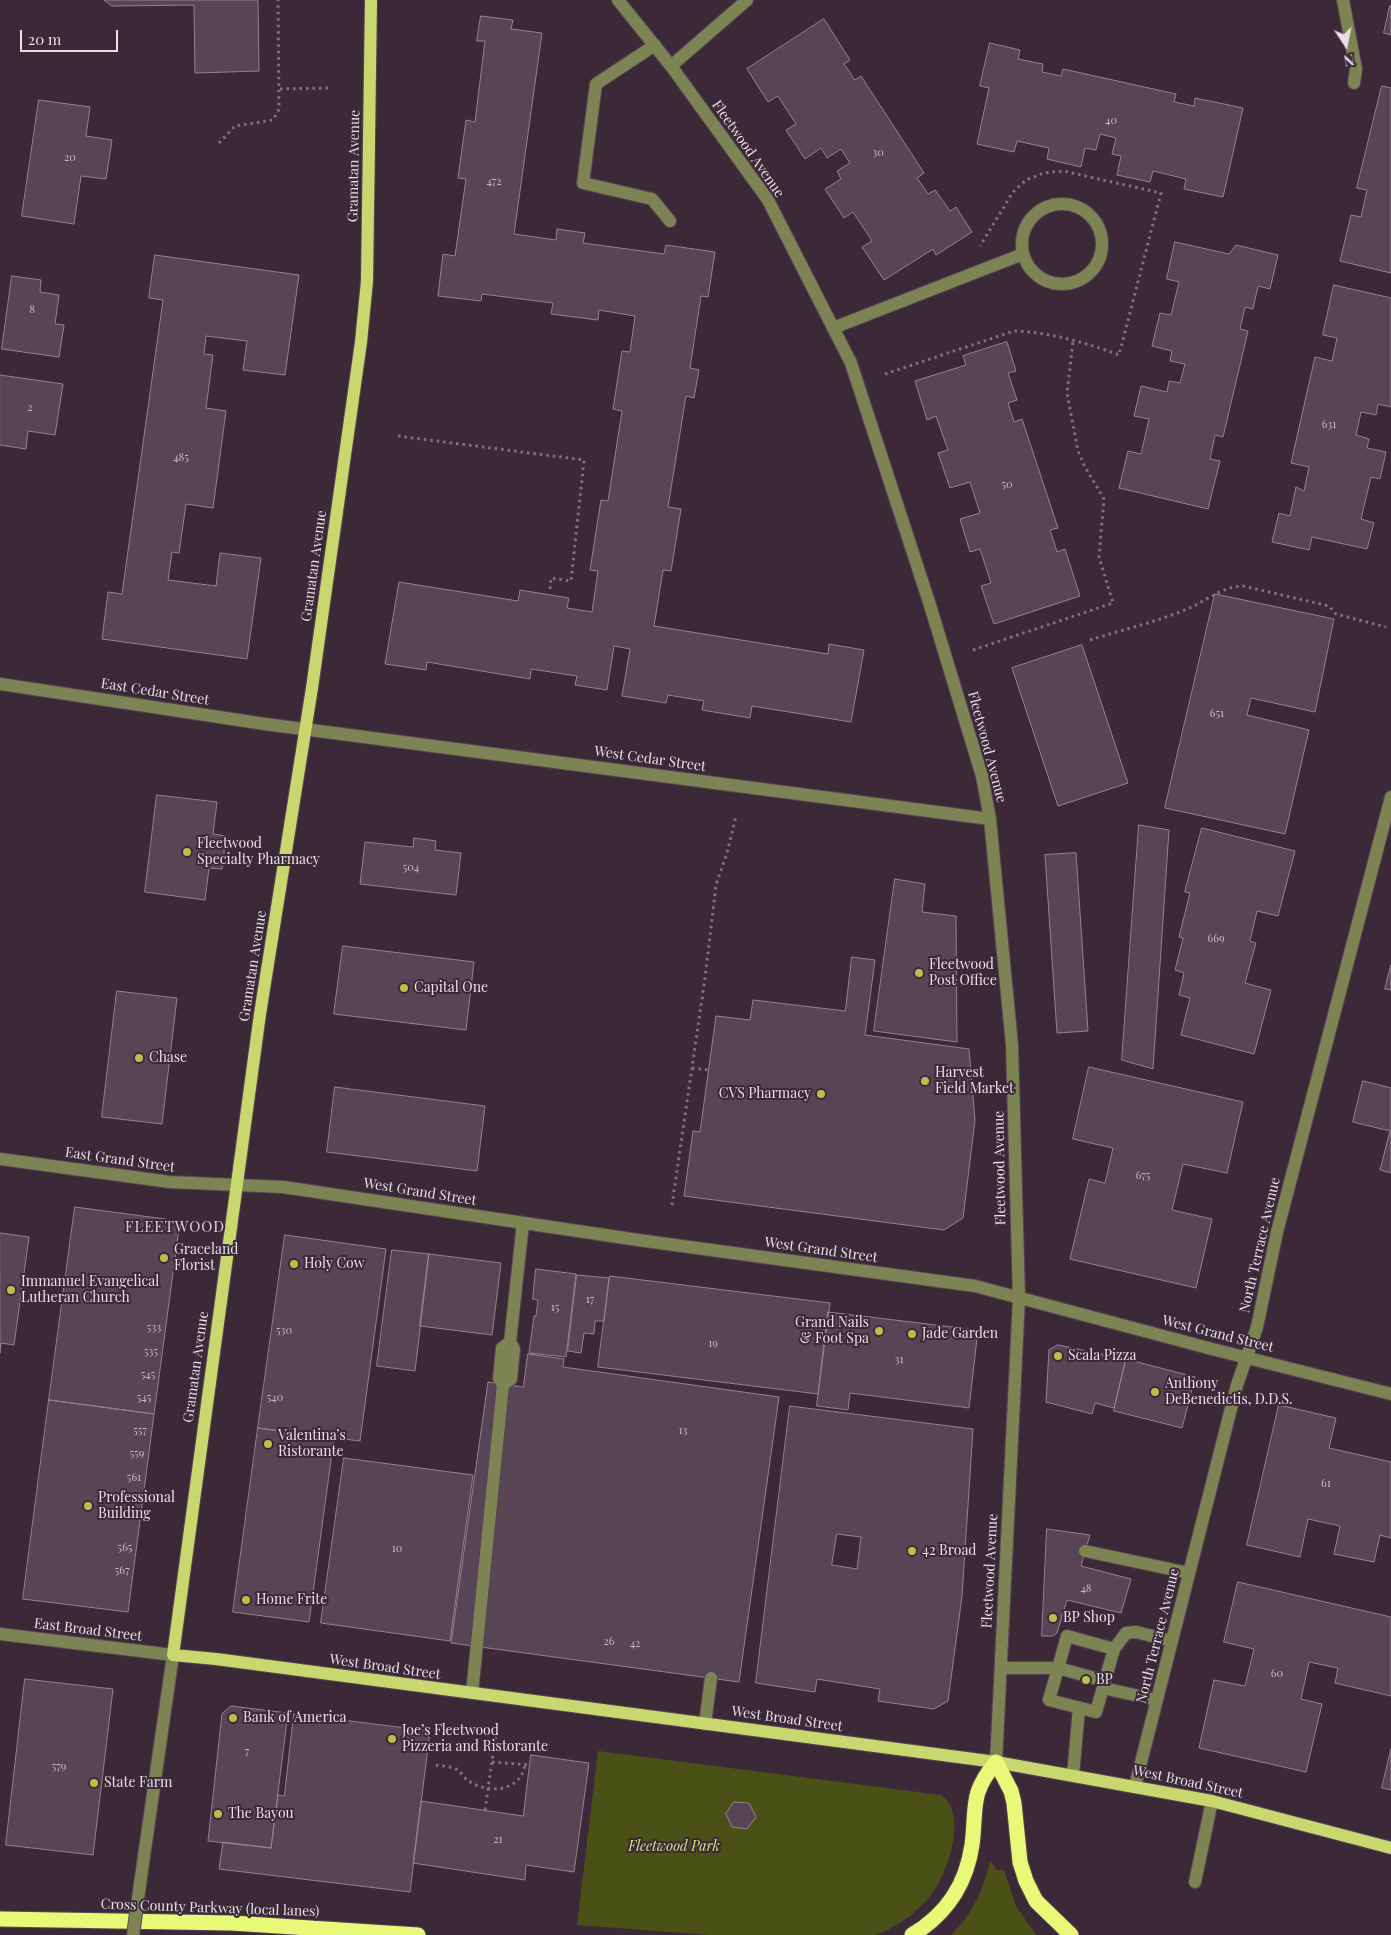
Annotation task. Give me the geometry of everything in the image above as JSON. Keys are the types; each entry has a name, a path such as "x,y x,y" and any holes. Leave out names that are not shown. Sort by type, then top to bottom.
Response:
{"highway":[{"path":"912,1935 942,1912 956,1893 968,1863 972,1846 976,1796 984,1777 996,1762 1011,1791 1020,1862 1026,1881 1036,1901 1071,1935"},
{"name":"Cross County Parkway (local lanes)","path":"0,1919 232,1923 418,1935"}],"main road":[{"name":"Gramatan Avenue","path":"173,1655 260,1014 305,728 359,362 366,298 371,0"},
{"name":"West Broad Street","path":"173,1655 996,1762 1212,1801 1391,1848"}],"street":[{"name":"Fleetwood Avenue","path":"618,0 671,66 768,200 850,363 929,602 982,776 990,819 1012,1046 1019,1298 996,1762"},
{"path":"671,66 747,0"},
{"path":"1343,0 1356,69 1354,83"},
{"path":"655,45 596,84 582,183 652,200 670,221"},
{"path":"1066,203 1079,206 1090,213 1098,223 1102,235 1103,249 1099,262 1090,273 1079,281 1065,284 1051,282 1039,277 1029,267 1023,254 1024,229 1031,218 1041,209 1053,204 1066,203"},
{"path":"833,328 1023,254"},
{"name":"East Cedar Street","path":"0,684 266,724 305,728"},
{"name":"West Cedar Street","path":"305,728 990,819"},
{"name":"North Terrace Avenue","path":"1135,1786 1237,1385 1256,1327 1276,1232 1391,797"},
{"name":"East Grand Street","path":"0,1158 170,1182 237,1184"},
{"name":"West Grand Street","path":"237,1184 283,1187 638,1240 975,1286 1391,1394"},
{"path":"472,1693 503,1385 511,1380 514,1349 510,1342 523,1223"},
{"path":"1086,1551 1189,1573"},
{"path":"1114,1649 1067,1636 1049,1700 1096,1712 1114,1649 1126,1632 1136,1632 1172,1640"},
{"name":"East Broad Street","path":"0,1634 173,1655"},
{"name":"Gramatan Avenue","path":"133,1935 173,1655"},
{"path":"1001,1668 1058,1668 1157,1700"},
{"path":"705,1724 711,1678"},
{"path":"1073,1775 1079,1708"},
{"path":"1195,1882 1212,1801"}],"path":[{"path":"219,143 235,126 273,120 279,109 278,0"},
{"path":"280,89 329,88"},
{"path":"973,650 1113,603 1099,556 1104,499 1078,451 1067,393 1073,341"},
{"path":"398,436 584,460 571,580 551,578 550,589"},
{"path":"1090,640 1186,610 1214,593 1230,587 1243,586 1329,606 1336,614 1386,627"},
{"path":"672,1205 716,885 728,853 736,816"},
{"path":"692,1068 709,1070"},
{"path":"485,1810 496,1733"},
{"path":"436,1766 457,1769 467,1780 488,1789 504,1789 524,1774 527,1765 492,1762"}],"green space":[{"name":"Fleetwood Park","path":"598,1751 941,1795 950,1804 954,1817 952,1848 941,1879 934,1892 909,1916 896,1925 875,1935 710,1935 577,1925"},
{"path":"990,1861 997,1870 1004,1870 1016,1906 1036,1935 951,1935 965,1919 976,1901"}],"building":[{"path":"104,0 258,0 259,71 195,73 194,5 112,6"},
{"path":"1391,6 1391,35 1384,33"},
{"path":"481,16 513,20 511,29 542,33 514,234 556,240 557,229 585,233 583,243 664,254 666,245 715,252 708,297 701,296 690,368 699,370 694,398 686,396 668,507 681,509 671,571 663,570 654,626 828,654 829,644 864,650 851,722 752,706 750,718 702,710 704,701 668,695 666,703 622,696 630,649 614,646 607,690 575,685 577,676 531,669 530,679 427,662 426,670 385,664 399,582 518,601 520,590 569,598 567,608 592,612 598,571 590,570 601,500 608,501 622,411 613,409 622,351 630,352 635,316 599,310 598,320 551,314 553,303 482,294 481,301 438,296 443,254 455,256 466,179 458,178 466,120 475,122 485,41 477,41"},
{"path":"824,19 850,60 844,64 855,80 861,76 924,173 917,178 928,194 935,190 950,211 956,207 972,232 936,255 933,249 884,280 862,247 872,241 853,212 844,218 825,189 841,179 837,171 850,163 841,149 827,158 821,148 805,159 786,130 796,124 778,96 768,102 747,69"},
{"path":"990,43 1020,50 1018,59 1043,64 1042,72 1061,76 1063,69 1176,94 1174,102 1194,106 1195,98 1243,108 1223,197 1184,189 1186,179 1153,171 1150,182 1117,175 1121,156 1112,154 1116,138 1100,134 1096,150 1085,148 1081,167 1047,159 1049,148 1017,141 1014,152 977,144 989,88 980,86"},
{"path":"1382,86 1391,88 1391,273 1340,261 1351,215 1361,217 1367,190 1357,188"},
{"path":"39,100 90,107 86,136 112,140 106,179 81,176 74,224 22,216"},
{"path":"1175,242 1229,254 1236,245 1278,255 1270,289 1258,286 1253,309 1245,307 1240,329 1248,331 1223,437 1215,435 1210,459 1220,461 1208,509 1119,488 1128,451 1141,454 1149,419 1134,416 1141,386 1167,392 1169,381 1180,383 1185,364 1170,361 1172,351 1152,346 1160,313 1171,315 1179,282 1167,279"},
{"path":"155,255 299,275 285,375 243,370 247,341 206,336 204,354 213,355 206,408 226,411 213,508 186,504 179,553 172,552 168,580 216,586 220,553 261,558 247,659 102,639 108,592 122,594 163,300 149,298"},
{"path":"12,276 41,280 40,292 59,295 55,324 64,325 59,357 2,349"},
{"path":"1334,285 1391,298 1391,407 1378,404 1376,415 1361,412 1356,435 1369,439 1367,448 1386,452 1380,479 1371,477 1361,519 1374,523 1367,549 1312,537 1309,550 1272,542 1279,513 1290,516 1296,487 1304,491 1309,467 1291,463 1315,357 1332,361 1337,338 1323,335"},
{"path":"1007,342 1016,371 1008,373 1017,400 1008,403 1014,422 1022,419 1058,528 1050,530 1057,552 1065,549 1080,596 994,624 981,586 991,583 980,549 970,552 960,519 980,513 970,482 950,488 938,453 948,450 936,416 927,420 915,381 966,365 963,356"},
{"path":"0,375 63,384 55,435 28,431 26,449 0,445"},
{"path":"1215,594 1334,619 1315,712 1251,698 1247,715 1309,730 1285,834 1165,808"},
{"path":"1082,645 1128,783 1058,806 1012,668"},
{"name":"Fleetwood Specialty Pharmacy","path":"157,795 217,802 213,834 226,836 222,869 209,868 205,900 145,892"},
{"path":"1139,825 1169,830 1153,1069 1122,1060"},
{"path":"1202,828 1295,851 1278,916 1257,911 1250,941 1256,943 1245,983 1271,990 1254,1054 1181,1035 1190,998 1179,995 1184,973 1175,970 1183,938 1179,937 1190,893 1185,892"},
{"path":"414,838 436,841 435,850 461,853 456,895 360,884 365,842 413,847"},
{"path":"1076,853 1088,1031 1057,1033 1045,855"},
{"name":"Fleetwood Post Office","path":"895,879 925,884 922,912 956,916 957,1042 874,1031"},
{"name":"Capital One","path":"343,946 474,962 466,1030 334,1014"},
{"path":"852,957 875,960 865,1035 969,1049 975,1120 963,1218 944,1230 684,1196 693,1131 700,1132 716,1016 750,1020 753,1000 845,1011"},
{"path":"1391,965 1391,990 1385,989"},
{"name":"Chase","path":"117,991 177,998 162,1124 102,1117"},
{"path":"1089,1067 1243,1102 1227,1173 1183,1164 1172,1210 1212,1219 1196,1288 1070,1259 1089,1179 1105,1183 1113,1148 1073,1139"},
{"path":"1363,1081 1391,1088 1391,1173 1380,1170 1390,1131 1353,1122"},
{"path":"335,1087 485,1106 477,1171 327,1152"},
{"path":"75,1207 180,1221 154,1414 49,1400"},
{"name":"Immanuel Evangelical Lutheran Church","path":"0,1233 29,1237 14,1345 1,1343 0,1353"},
{"path":"285,1235 386,1249 360,1441 258,1428"},
{"path":"392,1250 429,1254 415,1371 377,1366"},
{"path":"429,1254 501,1263 492,1335 420,1326"},
{"path":"536,1269 576,1274 566,1357 529,1353 538,1300 533,1299"},
{"path":"577,1275 609,1278 604,1321 595,1321 594,1334 584,1333 581,1353 568,1351"},
{"path":"610,1276 830,1303 818,1394 598,1367"},
{"path":"828,1312 978,1330 969,1408 850,1393 848,1410 817,1406"},
{"path":"1058,1345 1126,1359 1114,1408 1095,1403 1092,1414 1046,1402 1049,1350"},
{"path":"528,1354 564,1359 563,1367 779,1397 739,1682 451,1643 488,1382 523,1387"},
{"name":"Anthony DeBenedictis, D.D.S.","path":"1126,1359 1195,1377 1182,1428 1114,1411"},
{"name":"Professional Building","path":"49,1400 154,1414 128,1612 23,1599"},
{"path":"1279,1405 1336,1418 1329,1448 1391,1462 1391,1538 1380,1535 1374,1562 1334,1554 1340,1526 1308,1519 1300,1557 1247,1545"},
{"name":"42 Broad","path":"790,1406 973,1429 962,1596 948,1701 934,1709 878,1701 880,1689 817,1679 815,1692 756,1683","holes":["837,1534 861,1537 857,1569 832,1565"]},
{"path":"258,1428 334,1438 309,1622 233,1612"},
{"path":"344,1458 473,1475 450,1641 321,1623"},
{"path":"1047,1529 1090,1535 1081,1566 1131,1579 1121,1613 1067,1600 1057,1633 1053,1636 1042,1636"},
{"path":"1238,1582 1391,1617 1391,1696 1335,1683 1338,1668 1309,1662 1301,1699 1322,1704 1306,1772 1199,1748 1214,1680 1245,1686 1254,1649 1224,1642"},
{"path":"25,1679 113,1689 93,1855 6,1845"},
{"path":"231,1706 288,1713 271,1848 208,1841 222,1714"},
{"path":"294,1714 430,1731 410,1892 219,1869 223,1842 271,1848 278,1795 284,1796"},
{"path":"1391,1749 1391,1790 1382,1788"},
{"path":"531,1755 589,1763 574,1872 526,1865 525,1880 413,1863 421,1801 523,1816"},
{"path":"734,1802 749,1803 756,1817 747,1829 732,1827 726,1814"}],"place":[{"name":"Fleetwood Specialty Pharmacy","path":"187,852"},
{"name":"Fleetwood Post Office","path":"919,973"},
{"name":"Capital One","path":"404,988"},
{"name":"Chase","path":"139,1058"},
{"name":"Harvest Field Market","path":"925,1081"},
{"name":"CVS Pharmacy","path":"821,1094"},
{"name":"Graceland Florist","path":"164,1258"},
{"name":"Holy Cow","path":"294,1264"},
{"name":"Immanuel Evangelical Lutheran Church","path":"11,1290"},
{"name":"Grand Nails & Foot Spa","path":"879,1331"},
{"name":"Jade Garden","path":"912,1334"},
{"name":"Scala Pizza","path":"1058,1356"},
{"name":"Anthony DeBenedictis, D.D.S.","path":"1155,1392"},
{"name":"Valentina’s Ristorante","path":"268,1444"},
{"name":"Professional Building","path":"88,1506"},
{"name":"42 Broad","path":"912,1551"},
{"name":"Home Frite","path":"246,1600"},
{"name":"BP Shop","path":"1053,1618"},
{"name":"BP","path":"1086,1680"},
{"name":"Bank of America","path":"233,1718"},
{"name":"Joe’s Fleetwood Pizzeria and Ristorante","path":"392,1739"},
{"name":"State Farm","path":"94,1783"},
{"name":"The Bayou","path":"218,1814"}],"district":[{"name":"FLEETWOOD","path":"175,1227"}]}
